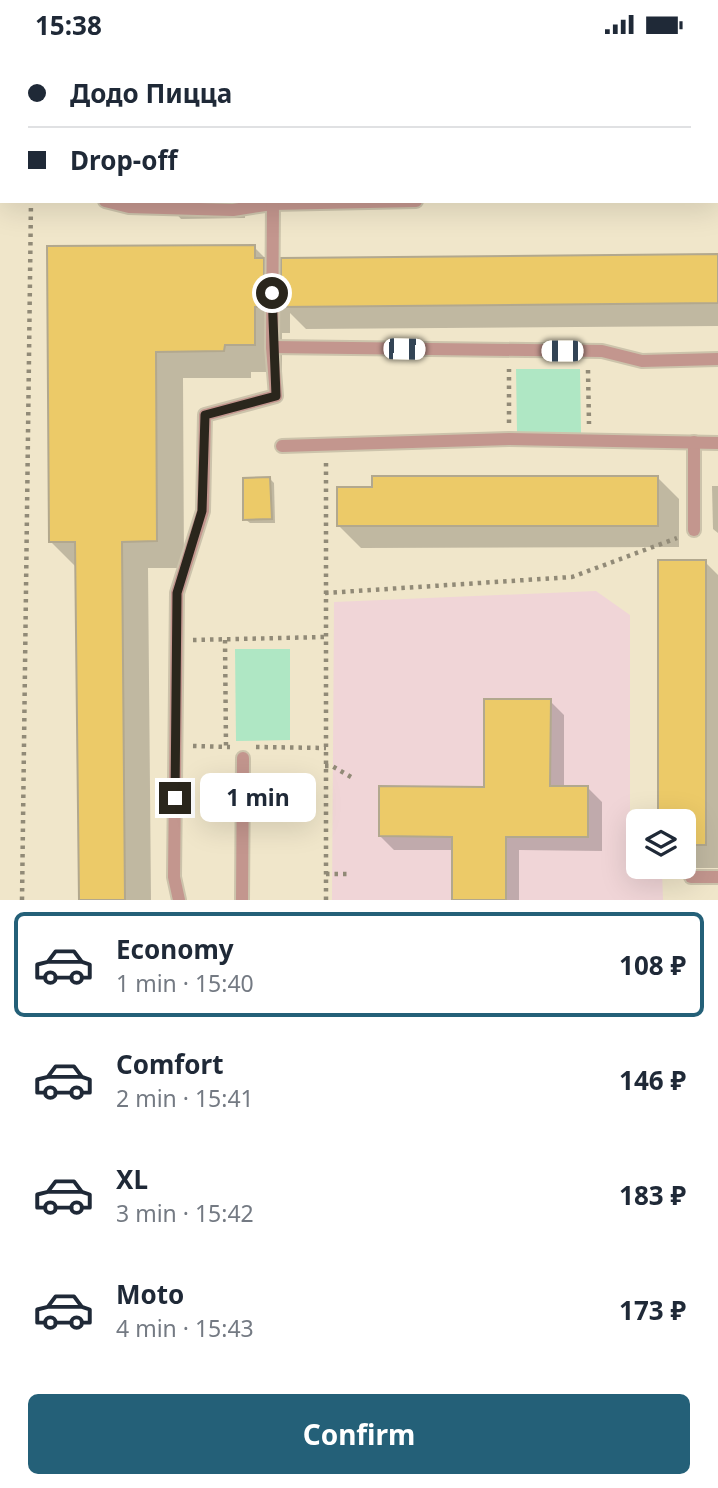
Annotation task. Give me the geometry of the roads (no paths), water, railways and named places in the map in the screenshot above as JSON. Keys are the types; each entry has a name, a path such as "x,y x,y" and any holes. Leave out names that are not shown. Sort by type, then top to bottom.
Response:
{"lane":[{"path":"113,203 129,207 220,209 272,203 272,347 276,396 205,415 202,511 177,593 174,877 179,900"},
{"path":"272,347 588,351 642,361 718,359"},
{"path":"282,446 509,439 718,443"},
{"path":"694,442 694,530"},
{"path":"242,900 243,758"},
{"path":"696,877 718,877"}]}
